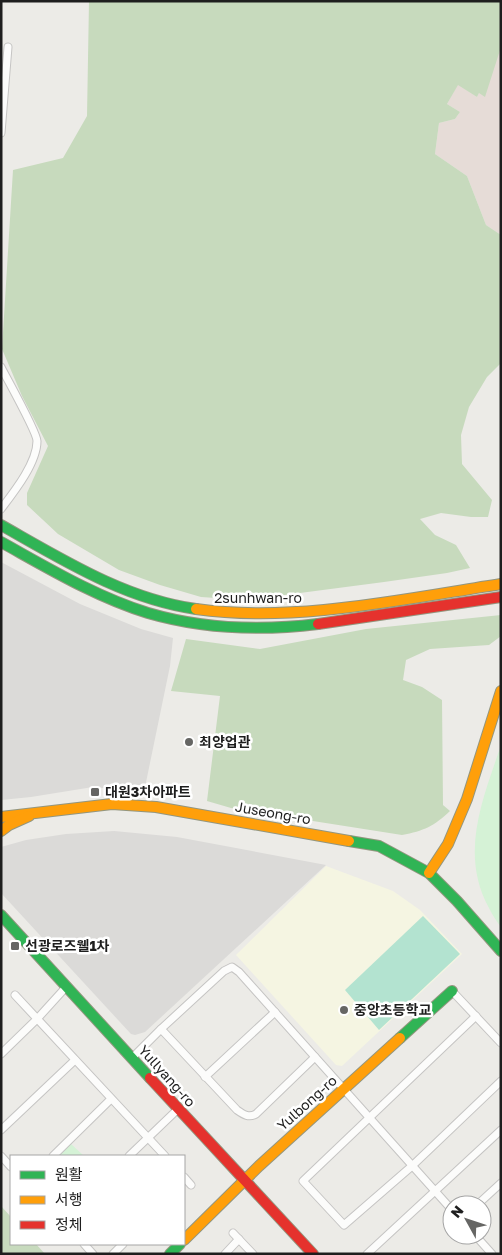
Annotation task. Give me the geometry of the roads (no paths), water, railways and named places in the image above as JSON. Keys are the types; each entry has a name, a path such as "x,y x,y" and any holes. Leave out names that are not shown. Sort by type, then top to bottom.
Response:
{"street":[{"path":"1,134 8,47"},
{"path":"1,367 37,439 36,455 1,509"},
{"name":"2sunhwan-ro","path":"1,525 70,564 126,590 158,601 213,612 244,615 303,613 501,584"},
{"name":"2sunhwan-ro","path":"1,542 61,576 116,601 149,613 203,624 264,628 292,627 450,606 501,597"},
{"path":"429,873 448,844 467,799 501,691"},
{"path":"484,744 501,713"},
{"name":"Juseong-ro","path":"1,817 112,804 168,808 379,846 429,873 457,901 501,951"},
{"path":"1,831 9,825 40,812"},
{"name":"Yullyang-ro","path":"1,915 313,1254"},
{"path":"132,1058 224,971 232,967 239,972 442,1199"},
{"path":"1,1054 67,986"},
{"path":"452,991 501,1042"},
{"name":"Yulbong-ro","path":"185,1239 245,1180 452,991"},
{"path":"15,995 164,1155"},
{"path":"205,1077 275,1012"},
{"path":"476,1016 303,1181 344,1225 412,1166 501,1081"},
{"path":"161,1029 205,1077 246,1116 252,1117 256,1114 315,1057"},
{"path":"1,1130 75,1060"},
{"path":"54,1155 111,1099"},
{"path":"130,1155 178,1109"},
{"path":"367,1254 501,1130"},
{"path":"1,1156 10,1166"},
{"path":"488,1195 500,1185"},
{"path":"233,1233 253,1254"},
{"path":"224,1254 239,1239"},
{"path":"113,1254 122,1245"},
{"path":"170,1254 179,1245"}],"place":[{"name":"최양업관","path":"189,742"},
{"name":"대원3차아파트","path":"95,792"},
{"name":"선광로즈웰1차","path":"15,946"},
{"name":"중앙초등학교","path":"344,1010"}]}
